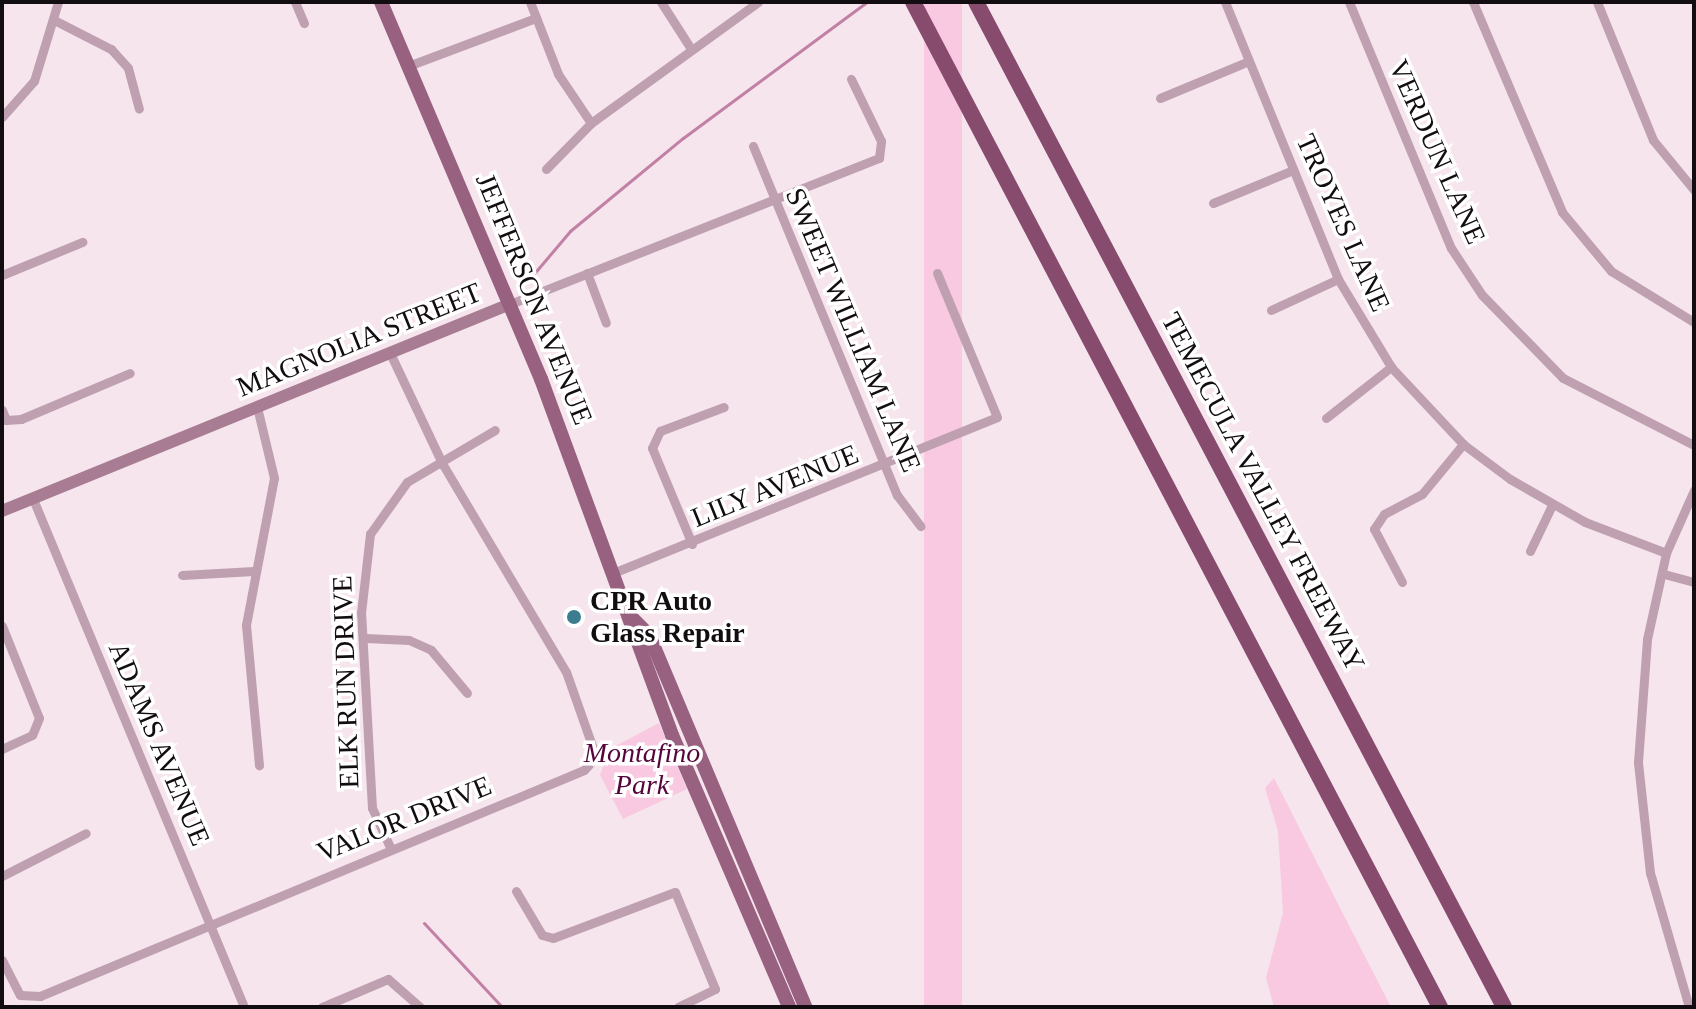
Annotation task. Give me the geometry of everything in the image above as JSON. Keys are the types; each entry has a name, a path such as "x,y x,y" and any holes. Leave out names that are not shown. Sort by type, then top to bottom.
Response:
{"highway":[{"path":"913,2 1440,1007"},
{"name":"TEMECULA VALLEY FREEWAY","path":"976,2 1504,1007"}],"main road":[{"name":"JEFFERSON AVENUE","path":"381,2 510,304 631,618 672,735 722,842 789,1007"},
{"name":"JEFFERSON AVENUE","path":"631,618 649,635 805,1007"},
{"path":"722,842 774,949 786,958"}],"street":[{"path":"2,117 34,81 56,21 58,2"},
{"path":"295,2 304,23"},
{"path":"530,2 558,74 591,123"},
{"path":"661,2 691,49"},
{"path":"546,169 591,123 758,2"},
{"name":"TROYES LANE","path":"1225,2 1338,279 1391,367 1463,444 1552,505 1666,553"},
{"name":"VERDUN LANE","path":"1349,2 1451,248 1482,295 1563,378 1694,445"},
{"path":"1473,2 1562,212 1611,271 1694,322"},
{"path":"1597,2 1653,140 1694,190"},
{"path":"408,66 536,18"},
{"path":"56,21 111,49 128,68 139,109"},
{"path":"1160,98 1249,61"},
{"name":"MAGNOLIA STREET","path":"2,511 879,158 881,141 851,79"},
{"name":"SWEET WILLIAM LANE","path":"753,146 885,465 920,526"},
{"path":"1213,203 1293,170"},
{"path":"2,275 82,242"},
{"path":"587,273 606,323"},
{"name":"LILY AVENUE","path":"613,573 692,544 997,417 937,273"},
{"path":"1271,310 1338,279"},
{"path":"390,353 442,463"},
{"path":"1326,418 1391,367"},
{"path":"4,415 130,373"},
{"path":"257,407 274,478 246,625 259,765"},
{"path":"692,544 652,448 660,431 724,407"},
{"name":"ELK RUN DRIVE","path":"390,847 372,808 361,572 370,534 407,482 495,430"},
{"path":"1402,582 1374,529 1384,514 1422,494 1463,444"},
{"name":"VALOR DRIVE","path":"2,960 12,986 29,998 390,847 584,770 596,757 596,741 551,644 442,463"},
{"path":"1689,1007 1663,938 1639,806 1647,639 1664,574 1666,553 1694,490"},
{"name":"ADAMS AVENUE","path":"33,499 244,1007"},
{"path":"1530,551 1552,505"},
{"path":"182,575 254,571"},
{"path":"1664,574 1694,582"},
{"path":"2,626 39,718 32,735 2,749"},
{"path":"365,638 409,640 431,650 467,693"},
{"path":"2,876 86,833"},
{"path":"516,891 542,935 553,938 675,892 715,989 678,1007"},
{"path":"322,1007 388,979 420,1007"}],"green space":[{"path":"924,2 962,2 962,1007 924,1007"},
{"name":"Montafino Park","path":"659,723 687,789 623,819 600,775 610,749"},
{"path":"1274,778 1391,1007 1274,1007 1266,978 1283,913 1278,831 1265,788"}],"waterway":[{"path":"532,276 570,231 683,138 867,2"},
{"path":"424,923 502,1007"}],"place":[{"name":"CPR Auto Glass Repair","path":"574,617"}]}
